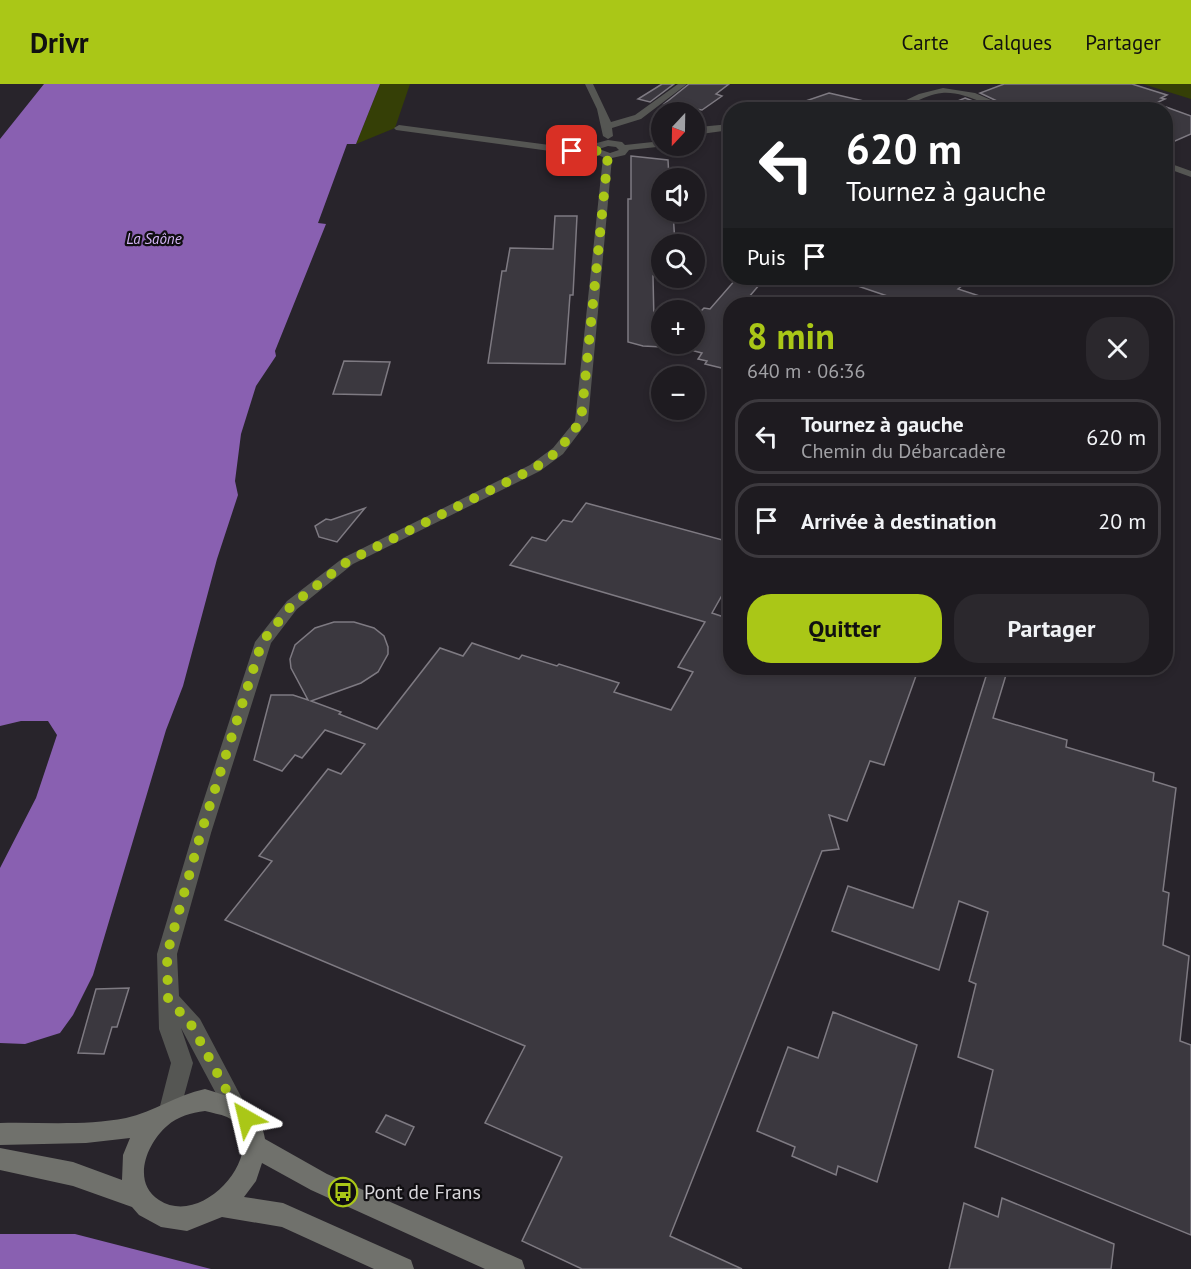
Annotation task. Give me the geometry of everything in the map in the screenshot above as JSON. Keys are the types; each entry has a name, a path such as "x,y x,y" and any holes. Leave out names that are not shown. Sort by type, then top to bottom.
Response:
{"main road":[{"path":"0,1134 125,1129 164,1115 187,1103 205,1100 221,1102 236,1108 246,1118 253,1131 255,1146 253,1162 246,1178 235,1193 221,1205 202,1214 183,1219 164,1217 149,1209 138,1197 132,1182 132,1166 136,1149 145,1133 164,1115"},
{"path":"255,1146 319,1182 513,1269"},
{"path":"0,1159 73,1174 138,1197"},
{"path":"221,1205 283,1215 402,1269"}],"street":[{"path":"164,1115 182,1063 170,1029 167,954 201,833 262,642 292,605 348,561 535,468 558,451 581,421 607,126 599,100 589,84"},
{"path":"607,126 638,117 683,84"},
{"path":"909,102 935,92 949,91 987,102"},
{"path":"399,128 572,151 604,150 619,154 625,148 651,145"},
{"path":"705,129 723,128"},
{"path":"1173,168 1191,174"},
{"path":"168,998 192,1026 236,1108"}],"green space":[{"path":"380,84 410,84 395,128 356,144"},
{"path":"1143,84 1191,84 1191,99"}],"water":[{"name":"La Saône","path":"44,84 380,84 356,144 347,144 318,223 326,224 275,351 276,356 256,386 241,434 235,481 238,495 217,559 183,686 166,730 93,975 73,1015 60,1033 25,1044 0,1043 0,868 36,798 57,735 48,721 21,721 0,726 0,139"},
{"path":"0,1234 75,1234 211,1269 0,1269"}],"building":[{"path":"662,84 674,84 650,102 638,99"},
{"path":"689,84 729,84 716,94 722,96 705,108 705,102 666,102"},
{"path":"1004,84 1132,84 1167,95 1161,98 1165,99 1158,102 999,102 980,93"},
{"path":"829,93 868,102 803,102"},
{"path":"965,98 975,102 955,102"},
{"path":"1173,110 1191,116 1191,134 1173,140"},
{"path":"631,156 668,160 668,168 651,168 651,222 674,222 674,234 651,234 651,288 653,288 654,300 651,300 651,346 628,342 628,199 631,199"},
{"path":"555,216 577,216 573,295 570,295 565,364 488,363 502,271 506,271 510,248 553,249"},
{"path":"731,285 759,285 749,297 723,297 723,368 705,364 707,361 698,359 701,354 705,354 705,308 710,309"},
{"path":"855,285 963,285 958,289 983,297 890,297"},
{"path":"344,361 390,362 381,395 333,394"},
{"path":"586,503 723,540 723,593 712,613 723,617 723,675 916,675 884,765 870,761 847,821 829,815 839,849 822,851 670,1236 742,1269 582,1269 522,1241 562,1157 485,1123 525,1046 225,920 272,861 259,856 328,769 341,774 365,744 325,730 302,758 295,755 282,771 254,760 271,695 293,695 308,700 291,668 290,659 295,645 315,628 334,622 354,622 374,628 384,636 388,654 378,672 361,683 311,701 377,729 440,648 463,656 472,643 519,659 522,655 619,683 614,692 671,710 693,672 678,667 705,622 510,565 532,537 546,541 563,520 572,522"},
{"path":"365,508 337,542 319,537 315,526 326,519 331,520"},
{"path":"986,675 1006,675 993,718 1067,740 1066,747 1154,773 1153,781 1176,788 1163,891 1169,893 1163,945 1189,956 1180,1041 1191,1045 1191,1235 975,1147 993,1070 958,1057 976,984 969,981 988,912 959,901 939,970 832,931 848,886 913,908"},
{"path":"129,988 117,1027 112,1027 104,1054 78,1053 96,989"},
{"path":"833,1012 917,1045 877,1182 838,1166 836,1175 792,1156 795,1147 757,1131 788,1047 818,1058"},
{"path":"386,1115 414,1127 405,1145 376,1132"},
{"path":"1002,1198 1114,1244 1111,1269 949,1269 964,1203 998,1217"}],"place":[{"name":"Pont de Frans","path":"343,1192"}],"route":[{"path":"246,1118 236,1108 192,1026 168,998 167,954 201,833 262,642 292,605 348,561 535,468 558,451 581,421 608,155 599,154 594,150 572,151"}]}
